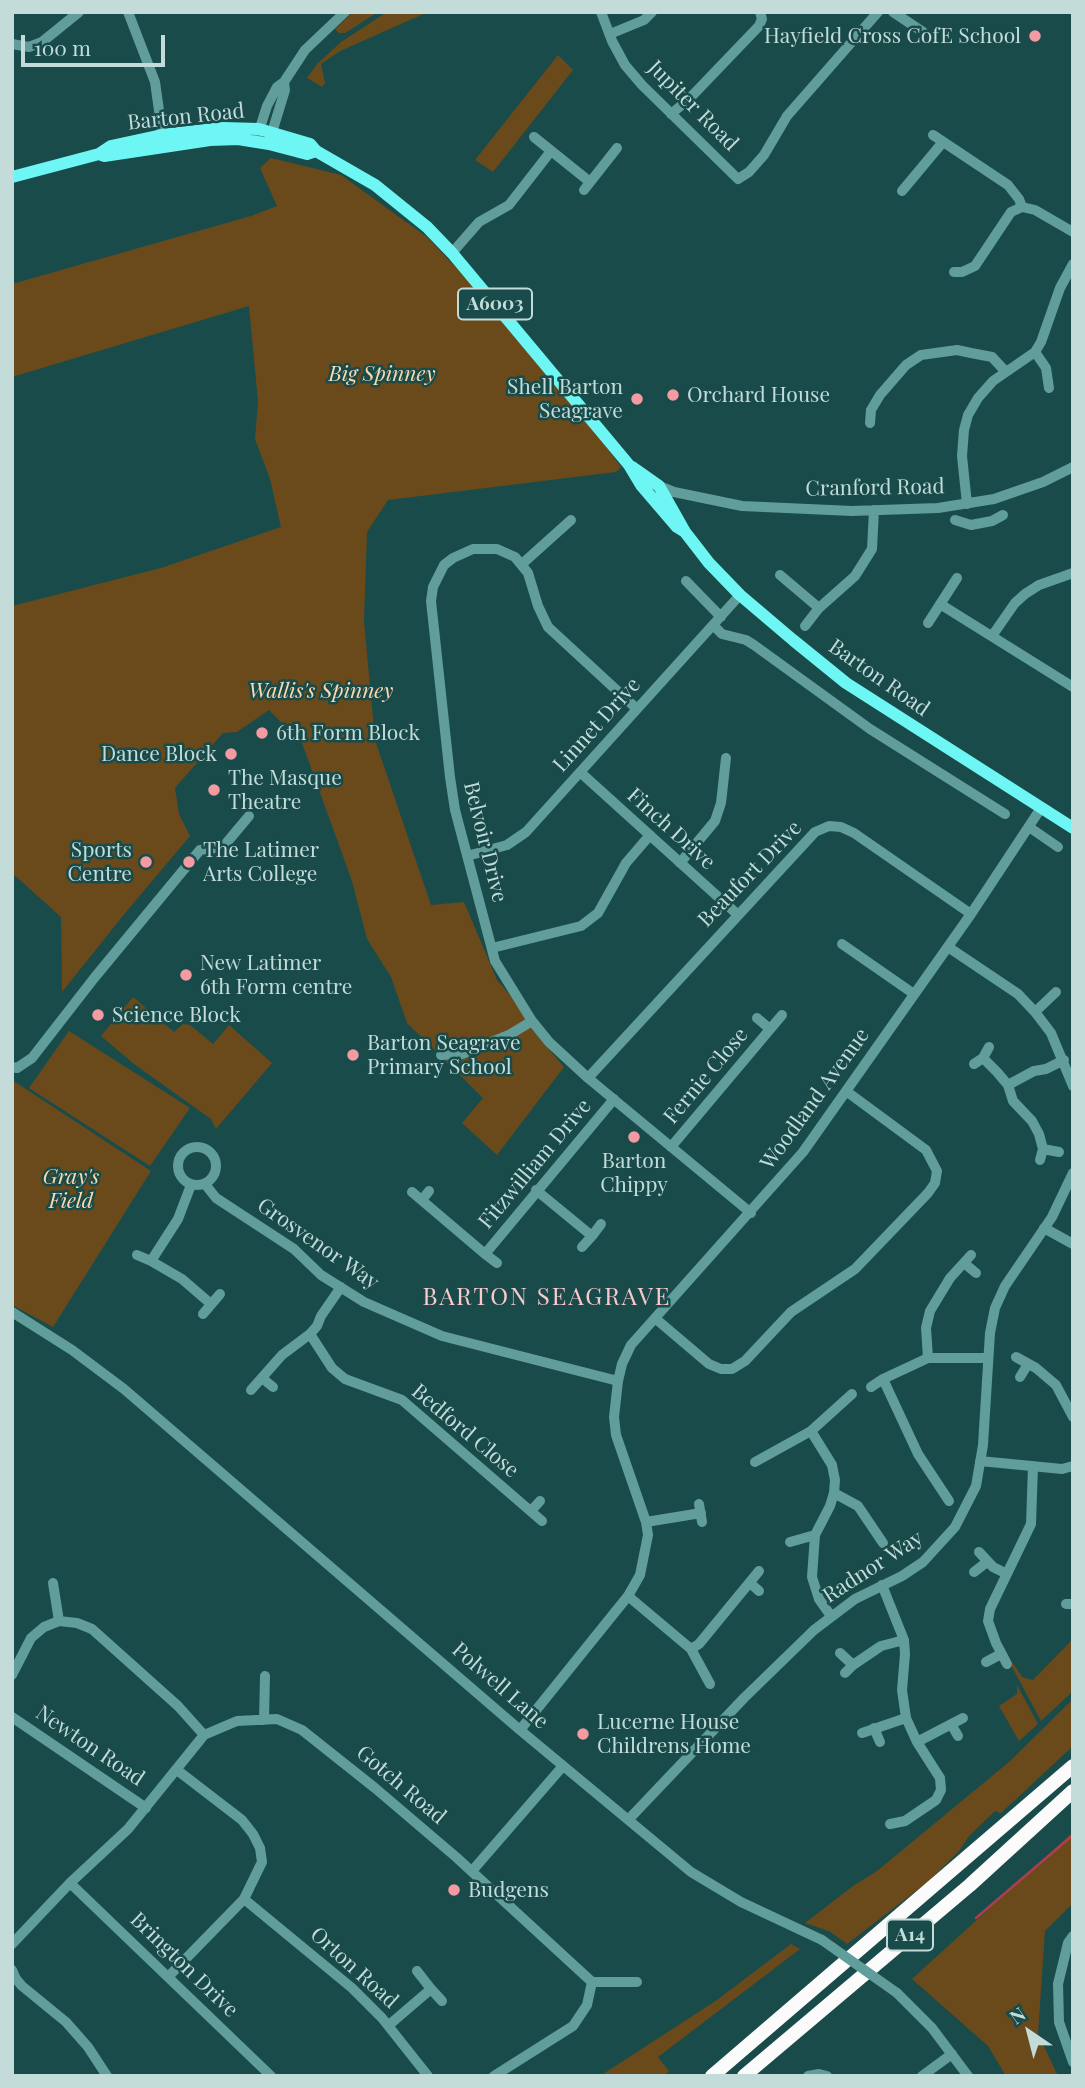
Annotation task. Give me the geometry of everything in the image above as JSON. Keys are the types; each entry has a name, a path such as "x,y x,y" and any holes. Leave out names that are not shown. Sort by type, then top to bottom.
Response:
{"highway":[{"name":"A14","path":"712,2076 1073,1766"},
{"name":"A14","path":"744,2076 970,1885 1073,1791"}],"main road":[{"name":"Barton Road","path":"12,177 99,153 104,156 163,141 264,136 307,154 316,151 374,185 427,227 452,253 629,465 641,485 666,498"},
{"name":"Barton Road","path":"629,465 659,486 677,527 685,532 709,563 740,595 846,683 1073,828"}],"street":[{"path":"12,44 29,47 42,42 79,12"},
{"path":"128,12 155,82 163,141"},
{"name":"Jupiter Road","path":"601,12 625,65 738,179 749,172 764,155 787,116 878,12"},
{"path":"610,34 644,20 652,12"},
{"path":"671,114 760,26 760,12"},
{"path":"893,12 923,32"},
{"path":"264,136 285,90 284,82 304,50 341,14"},
{"path":"933,135 1007,185 1022,207"},
{"path":"534,137 587,186 617,148"},
{"path":"902,191 943,142"},
{"path":"452,253 479,222 509,205 551,151"},
{"path":"954,272 962,272 975,266 1011,212 1022,207 1035,210 1073,232"},
{"path":"979,523 971,504 962,456 968,415 993,381 1035,352 1060,288 1073,264"},
{"path":"870,423 871,410 880,395 906,365 921,355 948,351 992,357 1005,371"},
{"path":"1035,352 1046,368 1049,388"},
{"name":"Cranford Road","path":"666,498 742,506 874,510 971,504 1013,494 1073,467"},
{"path":"805,626 819,608 855,576 872,549 874,510"},
{"path":"955,520 971,525 992,521 1003,514"},
{"path":"571,520 522,564 548,627 637,709"},
{"name":"Belvoir Drive","path":"522,564 506,552 473,548 444,565 433,587 431,601 454,810 495,961 532,1021 549,1042 588,1078 751,1213"},
{"path":"992,636 1015,603 1025,594 1039,585 1073,573"},
{"path":"780,575 819,608"},
{"path":"928,623 957,578"},
{"path":"686,581 721,617"},
{"name":"Linnet Drive","path":"467,856 495,849 517,839 740,595"},
{"path":"940,604 1073,687"},
{"path":"713,626 722,634 746,640 754,645 870,730 1005,814"},
{"path":"680,863 715,821 721,803 726,758"},
{"name":"Finch Drive","path":"580,772 737,914"},
{"name":"Woodland Avenue","path":"646,1521 617,1435 614,1407 618,1381 631,1345 803,1152 971,914 1041,808"},
{"path":"12,1067 17,1068 32,1058 94,977 200,850 223,847 249,816"},
{"name":"Beaufort Drive","path":"588,1078 815,832 829,826 841,827 854,833 971,914"},
{"path":"1029,827 1058,847"},
{"path":"492,948 581,926 598,914 626,863 650,835"},
{"path":"842,944 914,994"},
{"path":"948,947 1018,994 1035,1012 1051,1033 1073,1086"},
{"path":"1035,1012 1056,992"},
{"name":"Fernie Close","path":"671,1147 782,1015"},
{"name":"Fernie Close","path":"757,1018 770,1029"},
{"path":"441,1055 462,1054 509,1035 532,1021"},
{"path":"989,1047 978,1061 997,1072 1007,1085 1013,1101 1032,1121 1040,1134 1041,1154 1059,1152"},
{"path":"1007,1085 1064,1060"},
{"path":"656,1318 709,1364 722,1369 732,1368 745,1361 798,1306 855,1269 928,1193 937,1171 926,1150 846,1091"},
{"name":"Fitzwilliam Drive","path":"412,1192 425,1195 485,1254 614,1099"},
{"path":"197,1147 208,1150 215,1161 215,1174 205,1184 191,1185 181,1179 177,1162 183,1153 197,1147"},
{"name":"Radnor Way","path":"629,1819 790,1652 831,1615 923,1562 955,1527 976,1486 995,1308 1005,1286 1065,1194 1073,1173"},
{"name":"Grosvenor Way","path":"205,1184 216,1198 294,1249 321,1275 364,1302 442,1336 618,1381"},
{"path":"151,1261 178,1219 191,1185"},
{"path":"536,1191 592,1236"},
{"path":"582,1247 601,1224"},
{"path":"1044,1228 1073,1244"},
{"path":"485,1254 496,1263"},
{"path":"137,1255 182,1279 212,1304"},
{"path":"928,1358 926,1328 930,1311 950,1279 967,1259 976,1273"},
{"path":"251,1390 282,1355 310,1334 341,1287"},
{"path":"203,1314 220,1294"},
{"name":"Polwell Lane","path":"12,1312 72,1350 124,1389 520,1730 701,1878 741,1902 822,1940 897,1993 932,2028 968,2076"},
{"name":"Bedford Close","path":"310,1334 332,1368 345,1379 402,1400 542,1521"},
{"path":"1016,1357 1036,1368 1056,1385 1073,1417"},
{"path":"871,1387 928,1358 988,1358"},
{"path":"1020,1377 1028,1364"},
{"path":"262,1378 273,1387"},
{"path":"883,1379 918,1454 946,1487 949,1501"},
{"path":"755,1462 811,1431 852,1394"},
{"path":"811,1431 832,1465 835,1480 834,1493 815,1535 812,1577 820,1599 831,1615"},
{"path":"980,1461 1062,1469 1073,1466"},
{"path":"1007,1664 988,1621 990,1609 1031,1524 1033,1466"},
{"path":"834,1493 858,1506 877,1539"},
{"path":"531,1511 540,1502"},
{"path":"520,1730 628,1596 640,1575 648,1535 646,1521 701,1513"},
{"path":"790,1542 815,1535"},
{"path":"979,1552 987,1562 1007,1574"},
{"path":"974,1572 987,1562"},
{"path":"691,1649 699,1644 759,1572"},
{"path":"53,1583 59,1621"},
{"path":"750,1583 760,1591"},
{"path":"882,1585 904,1640 902,1690 906,1718 917,1742 940,1778 941,1790 936,1800 905,1821 890,1824"},
{"path":"628,1596 691,1649 710,1684"},
{"path":"12,1675 32,1638 44,1628 59,1621 77,1623 92,1629 178,1706 204,1735"},
{"path":"845,1673 881,1646 904,1640"},
{"path":"840,1653 853,1665"},
{"path":"986,1662 1001,1654"},
{"path":"264,1720 265,1676"},
{"name":"Newton Road","path":"12,1717 146,1808"},
{"path":"862,1733 906,1718"},
{"path":"917,1742 963,1718"},
{"name":"Gotch Road","path":"12,1944 70,1883 128,1829 204,1735 237,1721 277,1719 302,1730 375,1788 472,1871 592,1982"},
{"path":"951,1724 958,1736"},
{"path":"874,1728 880,1742"},
{"path":"472,1871 563,1766"},
{"path":"169,1976 244,1899 262,1863 260,1848 253,1833 242,1820 177,1770"},
{"name":"Brington Drive","path":"70,1883 271,2076"},
{"name":"Orton Road","path":"244,1899 344,1980 389,2025 428,2076"},
{"path":"1073,1936 1068,1943 1058,1984 1059,2022 1073,2063"},
{"path":"12,1970 22,1986 66,2022 88,2047 107,2076"},
{"path":"417,1971 442,2001"},
{"path":"494,2076 573,2026 582,2017 587,2006 592,1982 637,1982"},
{"path":"389,2025 431,1989"},
{"path":"922,2076 952,2053"},
{"path":"808,2076 827,2076"}],"green space":[{"path":"353,12 378,12 345,33 339,33 335,29"},
{"path":"387,12 428,12 340,51 321,64 325,83 322,87 307,78 318,63 341,42"},
{"path":"558,55 573,70 493,172 475,160"},
{"path":"271,158 341,175 427,237 477,290 588,422 621,467 616,472 388,500 367,532 364,621 375,740 431,905 464,902 497,980 532,1021 532,1029 564,1067 497,1155 462,1123 483,1098 407,1023 391,977 367,939 352,881 302,743 269,710 237,732 223,733 175,788 179,814 190,836 62,992 61,917 12,873 12,606 161,568 281,527 270,479 255,439 258,402 249,306 12,377 12,284 251,216 277,206 260,168"},
{"path":"133,997 174,1032 183,1024 190,1025 213,1044 229,1025 272,1063 216,1129 211,1119 134,1064 101,1036"},
{"path":"69,1031 190,1108 150,1166 29,1088"},
{"name":"Gray's Field","path":"12,1080 151,1171 53,1327 12,1305"},
{"path":"1073,1639 1073,1691 1041,1721 1011,1665 1013,1663 1022,1677 1033,1680"},
{"path":"1017,1685 1038,1724 1019,1741 999,1706 1017,1694"},
{"path":"1073,1699 1073,1746 1001,1813 995,1811 929,1881 847,1944 829,1931 805,1923 877,1871 1009,1762"},
{"path":"1073,1832 1073,1903 1045,1931 1038,2034 1058,2076 1006,2076 988,2046 912,1979"},
{"path":"791,1944 800,1949 658,2057 669,2071 664,2076 600,2076 717,2000"}],"waterway":[{"path":"976,1918 1073,1835"}],"place":[{"name":"Hayfield Cross CofE School","path":"1035,36"},
{"name":"Orchard House","path":"673,395"},
{"name":"Shell Barton Seagrave","path":"637,399"},
{"name":"6th Form Block","path":"262,733"},
{"name":"Dance Block","path":"231,754"},
{"name":"The Masque Theatre","path":"214,790"},
{"name":"Sports Centre","path":"146,862"},
{"name":"The Latimer Arts College","path":"189,862"},
{"name":"New Latimer 6th Form centre","path":"186,975"},
{"name":"Science Block","path":"98,1015"},
{"name":"Barton Seagrave Primary School","path":"353,1055"},
{"name":"Barton Chippy","path":"634,1137"},
{"name":"Lucerne House Childrens Home","path":"583,1734"},
{"name":"Budgens","path":"454,1890"}],"district":[{"name":"BARTON SEAGRAVE","path":"547,1298"}],"park label":[{"name":"Big Spinney","path":"382,374"},
{"name":"Wallis's Spinney","path":"321,691"}]}
